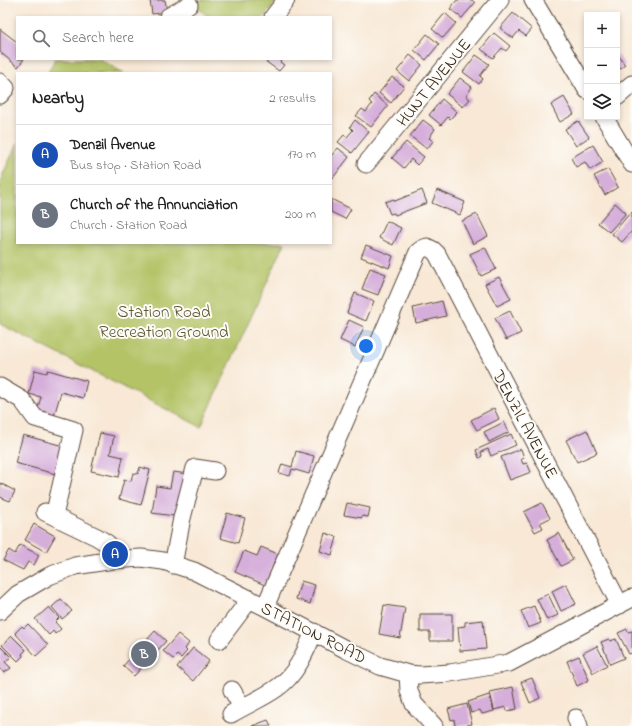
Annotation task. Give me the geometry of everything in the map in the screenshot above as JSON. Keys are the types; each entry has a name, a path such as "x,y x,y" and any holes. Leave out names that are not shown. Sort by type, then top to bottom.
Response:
{"street":[{"path":"274,16 286,0"},
{"name":"HUNT AVENUE","path":"366,164 500,0"},
{"path":"533,0 584,85"},
{"path":"170,16 190,7"},
{"path":"0,82 6,88 0,95"},
{"path":"620,94 632,84"},
{"path":"606,120 632,164"},
{"name":"DENZIL AVENUE","path":"219,640 258,603 418,252 426,243 437,254 626,602"},
{"path":"0,388 22,400 35,418 74,430 49,514 97,537 108,544 113,560"},
{"path":"173,565 182,518 195,468 215,470"},
{"name":"STATION ROAD","path":"0,611 18,594 49,576 75,566 113,560 141,558 163,561 194,572 380,666 408,674 420,675 450,673 509,663 626,602"},
{"path":"232,690 236,710 277,688 291,675 302,659 314,632"},
{"path":"408,674 409,691 414,704 434,726"}],"green space":[{"path":"195,0 277,0 265,16 208,16 195,6"},
{"path":"54,60 101,60 122,72 48,72"},
{"name":"Station Road Recreation Ground","path":"16,145 16,244 285,244 201,427 0,324 0,181"}],"building":[{"path":"150,0 165,0 167,12 152,14"},
{"path":"457,0 472,0 475,3 462,18 450,9"},
{"path":"445,13 456,23 443,38 432,29"},
{"path":"513,13 532,29 526,36 519,31 513,38 500,28"},
{"path":"0,29 16,41 16,60 23,60 18,67 0,52"},
{"path":"494,33 510,46 506,51 502,48 493,58 481,49"},
{"path":"427,34 439,44 426,60 414,50"},
{"path":"410,55 422,65 409,81 397,71"},
{"path":"476,55 489,64 480,76 483,79 479,84 463,72"},
{"path":"620,58 625,65 620,69"},
{"path":"281,60 280,62 284,65 279,71 265,61"},
{"path":"392,77 404,86 391,103 379,93"},
{"path":"460,78 472,87 466,96 470,99 463,107 447,94"},
{"path":"374,94 388,106 371,127 356,116 362,109 366,112 372,104 369,101"},
{"path":"564,97 574,114 560,122 551,105"},
{"path":"442,99 457,112 450,119 448,117 441,125 429,115"},
{"path":"355,120 369,132 352,153 338,142 344,135 347,137 353,130 350,127"},
{"path":"423,120 435,129 429,138 433,141 427,149 410,136"},
{"path":"578,121 589,137 576,146 565,129"},
{"path":"406,142 424,157 417,165 411,159 404,168 392,158"},
{"path":"593,145 603,162 590,170 585,162 576,167 571,158"},
{"path":"338,148 349,157 333,178 332,177 332,155"},
{"path":"608,169 618,187 605,195 594,176"},
{"path":"422,190 427,203 395,215 394,213 390,214 385,202 394,199 395,201"},
{"path":"437,190 465,202 460,215 432,203"},
{"path":"332,200 351,209 345,219 332,212"},
{"path":"615,203 626,213 609,232 598,223"},
{"path":"631,212 632,231 622,242 612,234"},
{"path":"477,214 488,236 473,244 462,221"},
{"path":"387,221 401,228 393,245 379,238"},
{"path":"366,245 393,256 389,268 361,257"},
{"path":"485,247 496,269 481,276 470,254"},
{"path":"370,268 386,274 378,295 362,289"},
{"path":"499,277 511,299 497,306 485,284"},
{"path":"355,293 374,301 366,321 347,313"},
{"path":"442,301 446,316 416,323 413,308"},
{"path":"510,311 521,333 506,340 495,318"},
{"path":"349,320 364,327 355,347 340,340"},
{"path":"35,370 47,373 48,370 87,381 83,398 61,392 54,416 37,411 41,397 29,394"},
{"path":"494,408 499,419 477,430 471,420"},
{"path":"504,422 509,432 489,442 484,432"},
{"path":"587,430 597,453 577,462 566,440"},
{"path":"100,433 114,436 110,454 123,457 119,477 91,471"},
{"path":"511,434 516,445 491,456 488,449 481,452 482,456 479,458 476,450"},
{"path":"23,435 67,447 59,475 15,463"},
{"path":"521,449 524,458 521,459 523,464 527,463 531,472 510,480 501,457"},
{"path":"296,451 314,456 309,474 292,469 290,476 279,473 282,464 292,467"},
{"path":"140,467 150,470 141,505 119,499 124,480 131,481 133,473 138,474"},
{"path":"173,472 188,474 182,517 152,513 156,486 170,488"},
{"path":"0,483 15,491 10,501 0,497"},
{"path":"347,503 370,508 368,517 362,516 362,518 344,515"},
{"path":"542,503 550,518 540,523 543,528 535,532 524,512"},
{"path":"227,513 245,518 238,543 220,538"},
{"path":"34,524 55,536 46,552 25,540"},
{"path":"325,533 337,537 332,555 320,551"},
{"path":"559,533 573,560 561,566 547,540"},
{"path":"20,545 39,555 34,565 28,562 23,570 3,560 9,550 15,554"},
{"path":"261,547 278,554 265,585 235,572 244,551 257,556"},
{"path":"301,581 315,585 310,604 296,599"},
{"path":"566,584 576,604 561,611 552,591"},
{"path":"548,594 558,615 547,620 537,599"},
{"path":"61,599 72,611 62,619 52,607"},
{"path":"384,605 405,608 400,638 379,634"},
{"path":"534,606 541,623 528,628 521,611"},
{"path":"49,607 59,618 55,622 61,629 55,634 53,631 49,635 35,619"},
{"path":"420,614 452,614 452,641 430,641 430,632 420,632"},
{"path":"483,620 486,649 460,651 458,627 465,626 465,622"},
{"path":"28,624 48,645 36,656 15,633 22,626 24,628"},
{"path":"627,629 628,632 632,631 632,653 629,654 618,633"},
{"path":"155,631 166,641 134,676 123,666"},
{"path":"178,634 189,643 185,649 187,651 181,658 177,655 173,659 163,651"},
{"path":"12,636 26,650 18,661 2,645"},
{"path":"609,639 610,641 616,639 624,658 610,664 601,642"},
{"path":"597,646 607,665 593,673 583,653"},
{"path":"1,647 11,657 5,662 11,668 4,673 0,668"},
{"path":"193,648 209,661 193,681 177,667"},
{"path":"579,656 589,680 577,686 567,661"},
{"path":"532,678 540,698 530,703 521,682"},
{"path":"513,687 517,709 507,711 506,707 494,710 490,692"},
{"path":"489,695 494,711 482,714 480,710 471,713 468,702"},
{"path":"467,704 472,724 455,726 454,719 451,720 448,709"},
{"path":"268,720 271,726 252,726"}],"place":[{"name":"Denzil Avenue","path":"115,554"},
{"name":"Church of the Annunciation","path":"144,654"}]}
